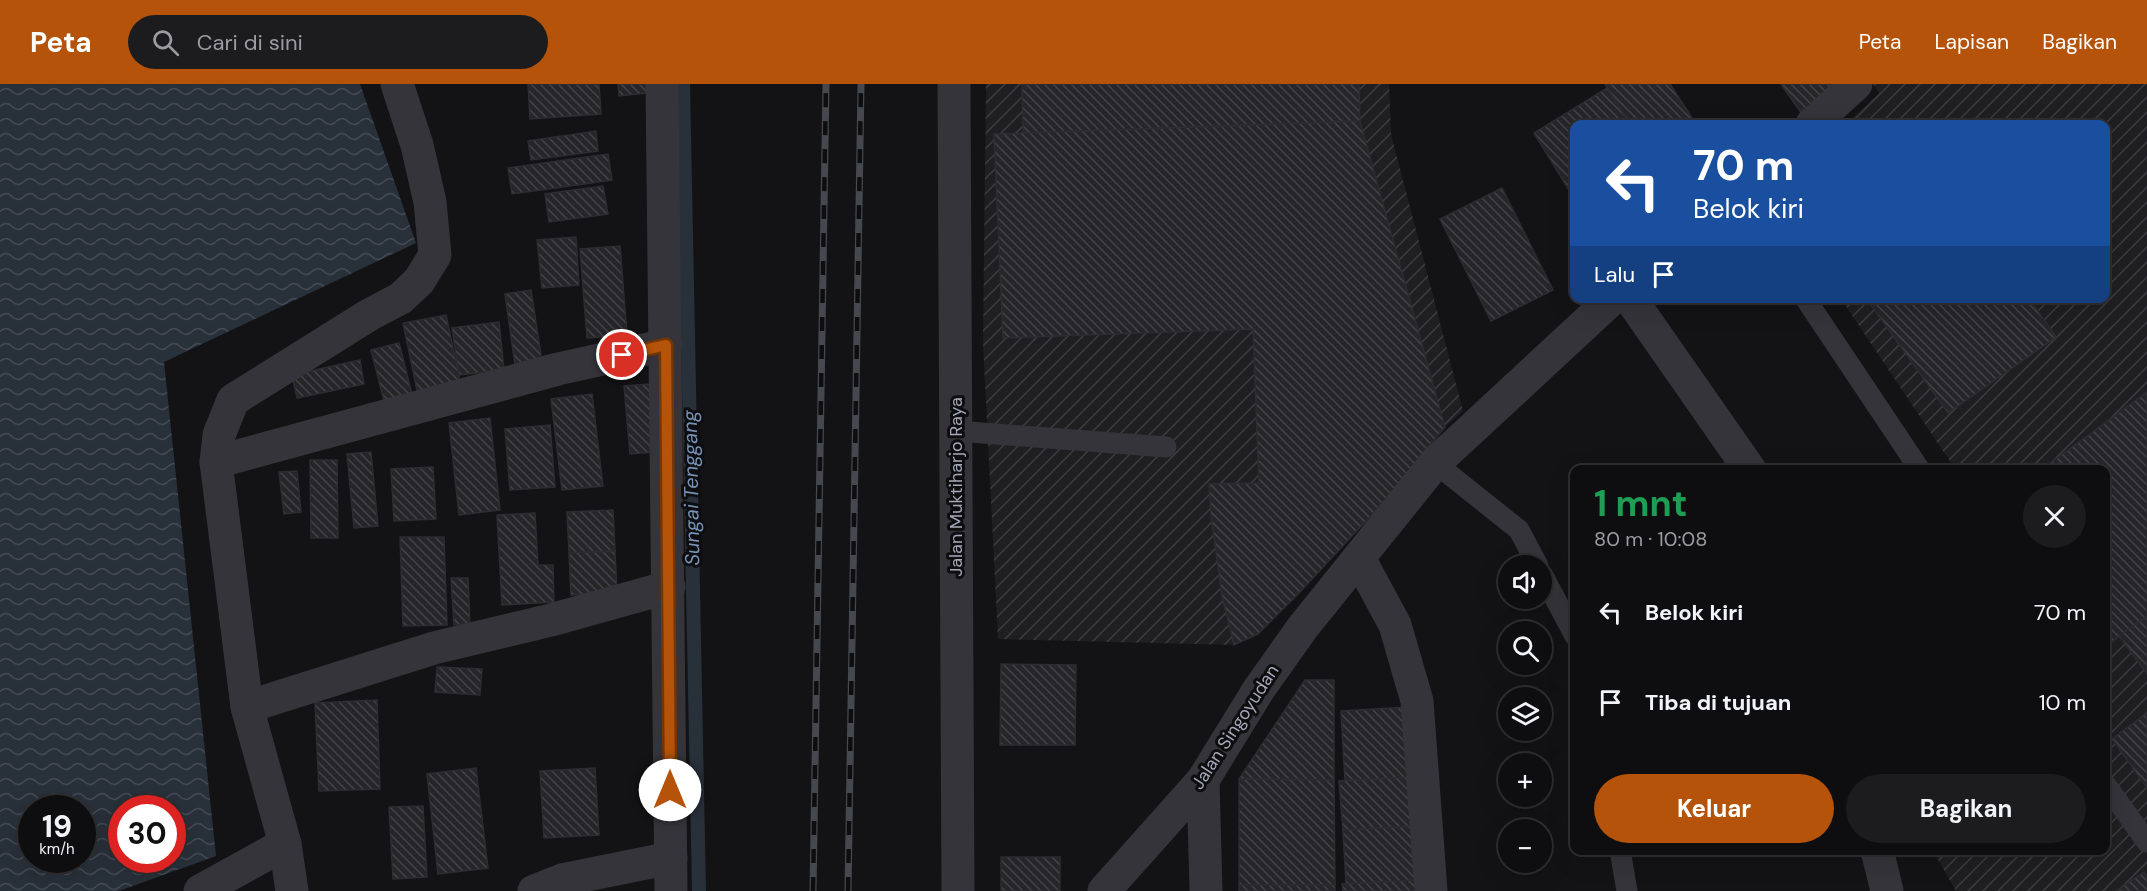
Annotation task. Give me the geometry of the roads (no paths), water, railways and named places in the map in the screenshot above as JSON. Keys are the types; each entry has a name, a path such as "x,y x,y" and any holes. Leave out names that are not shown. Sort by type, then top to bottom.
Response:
{"street":[{"path":"292,891 285,844 247,707 216,462 219,435 233,400 400,298 418,281 435,255 430,202 417,145 398,84"},
{"path":"662,84 671,891"},
{"name":"Jalan Muktiharjo Raya","path":"954,84 958,891"},
{"path":"1816,120 1856,84"},
{"name":"Jalan Singoyudan","path":"1104,891 1203,780 1259,689 1303,627 1435,463 1608,303"},
{"path":"1633,303 1747,465"},
{"path":"216,462 558,369 666,345"},
{"path":"1359,558 1395,626 1417,701 1431,891"},
{"path":"247,707 444,646 551,620 669,587"},
{"path":"1203,780 1206,891"},
{"path":"200,891 285,844"},
{"path":"1878,855 1887,891"},
{"path":"534,891 562,880 671,858"}],"lane":[{"path":"1808,303 1917,465"},
{"path":"956,431 1166,447"},
{"path":"1435,463 1519,531 1532,555"},
{"path":"1552,593 1570,627"},
{"path":"2110,791 2147,842"},
{"path":"1621,855 1627,891"}],"water":[{"path":"0,84 360,84 416,243 164,362 216,856 186,867 186,795 108,795 108,873 169,873 119,891 0,891"}],"waterway":[{"name":"Sungai Tenggang","path":"683,84 699,891"}],"railway":[{"path":"813,891 826,84"},
{"path":"848,891 861,84"}]}
